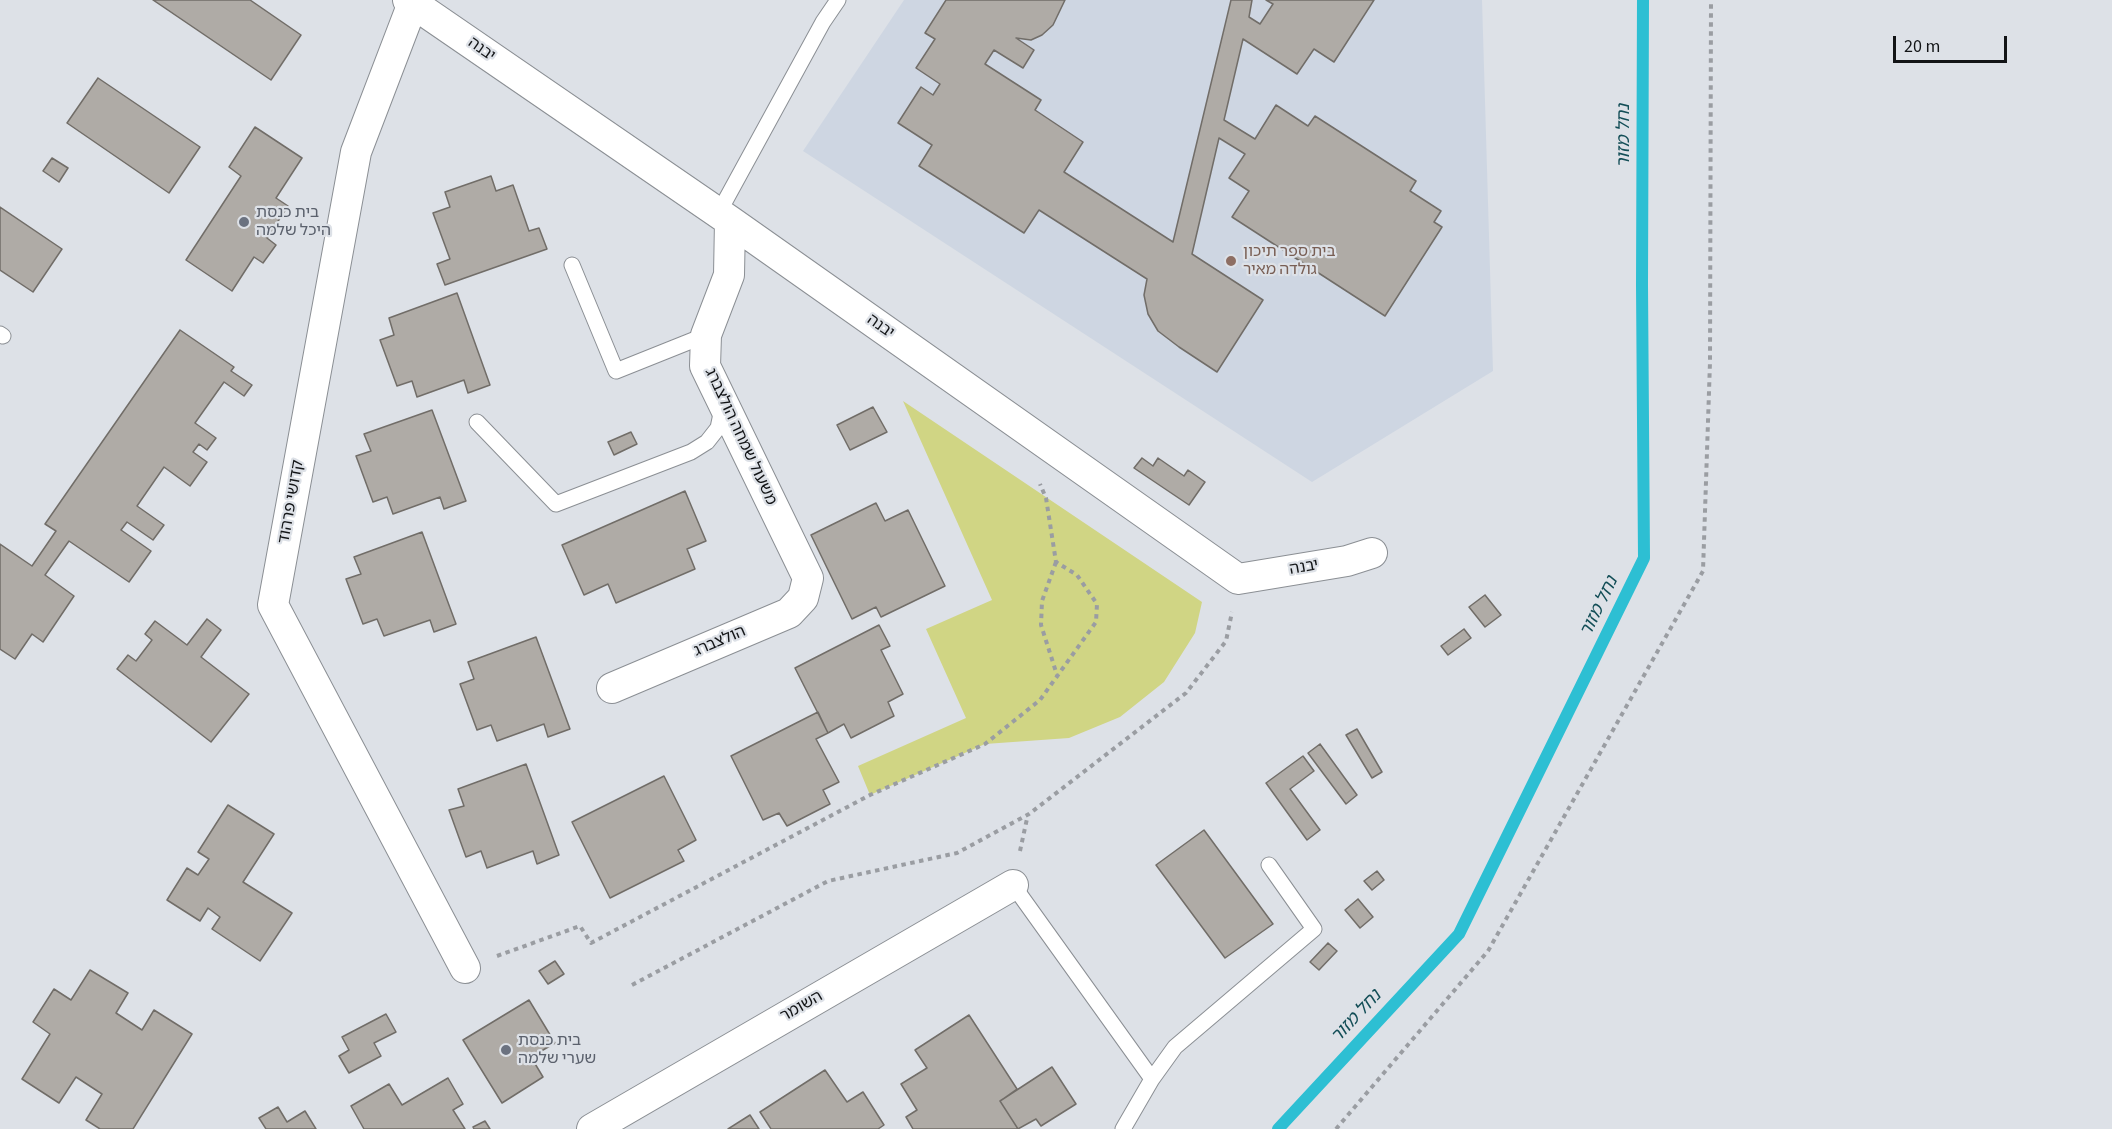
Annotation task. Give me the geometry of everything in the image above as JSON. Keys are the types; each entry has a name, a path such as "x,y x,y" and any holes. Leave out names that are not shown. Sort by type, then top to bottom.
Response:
{"street":[{"name":"יבנה","path":"410,2 724,217 1238,579 1347,561 1372,553"},
{"name":"קדושי פרהוד","path":"410,2 356,152 273,605 465,968"},
{"name":"משעול שמחה הולצברג","path":"724,217 729,275 706,335 705,366 808,578"},
{"name":"הולצברג","path":"612,688 789,613 803,598 808,578"},
{"name":"השומר","path":"592,1129 1013,885"}],"lane":[{"path":"724,217 823,22 838,0"},
{"path":"572,265 616,370 706,335"},
{"path":"477,422 556,504 691,452 707,442 718,428 723,405"},
{"path":"1124,1129 1152,1079 1175,1047 1314,929 1269,865"},
{"path":"1013,885 1152,1079"}],"path":[{"path":"1336,1129 1488,951 1703,571 1710,362 1711,0"},
{"path":"1037,477 1046,498 1056,562 1042,601 1041,626 1058,676"},
{"path":"465,968 580,926 591,943 870,795 985,744 1040,700 1096,622 1097,604 1077,575 1056,562"},
{"path":"632,985 828,881 957,853 1029,814 1186,693 1226,641 1238,579"}],"shaded area":[{"name":"בית ספר תיכון גולדה מאיר","path":"904,0 1482,0 1493,371 1312,482 803,151"}],"green space":[{"path":"903,401 1202,602 1195,633 1164,682 1120,717 1069,738 985,744 870,795 858,766 966,718 926,629 992,600"}],"building":[{"path":"153,0 250,0 301,35 271,80"},
{"path":"946,0 1065,0 1053,25 1042,35 1031,40 1016,38 1034,50 1023,68 994,50 985,64 1041,100 1035,110 1083,142 1064,172 1173,242 1231,0 1252,0 1249,17 1260,24 1273,4 1266,0 1374,0 1334,62 1314,49 1297,74 1243,39 1224,120 1255,139 1276,105 1308,126 1315,116 1416,181 1410,191 1441,211 1434,222 1442,227 1385,316 1232,217 1249,191 1229,178 1245,154 1219,138 1192,254 1263,300 1217,372 1158,331 1148,314 1144,295 1147,279 1039,210 1024,233 919,166 932,145 898,123 921,87 933,95 940,84 916,68 935,39 925,33"},
{"path":"98,78 200,147 169,193 67,123"},
{"name":"בית כנסת היכל שלמה","path":"255,127 302,158 276,198 288,206 267,238 276,245 263,263 254,257 232,291 186,260 241,176 229,167"},
{"path":"52,158 68,168 59,182 43,171"},
{"path":"491,176 496,191 513,185 529,231 539,228 547,249 445,285 437,264 450,259 433,213 450,207 445,192"},
{"path":"0,207 62,249 33,292 0,270"},
{"path":"457,293 490,385 468,393 464,380 417,397 412,381 397,386 380,340 394,335 389,318"},
{"path":"180,330 234,367 231,371 252,385 244,396 224,382 195,423 216,438 207,450 199,444 193,452 207,462 190,486 164,467 137,506 164,525 153,540 127,522 121,530 151,551 129,582 69,541 45,575 74,596 43,642 32,634 15,659 0,649 0,544 32,566 56,531 45,524"},
{"path":"873,407 887,432 850,450 837,425"},
{"path":"432,410 466,501 444,509 440,497 393,514 387,497 373,502 356,456 371,451 364,434"},
{"path":"631,432 637,444 614,455 608,442"},
{"path":"1142,458 1153,466 1158,458 1184,476 1188,470 1205,482 1189,505 1134,468"},
{"path":"685,491 706,541 687,549 695,569 616,603 608,584 584,595 562,545"},
{"path":"876,503 885,521 908,510 945,586 881,617 876,607 852,619 811,535"},
{"path":"422,532 456,624 434,632 430,620 384,636 377,619 363,624 346,579 361,574 354,557"},
{"path":"1485,595 1501,615 1485,627 1469,607"},
{"path":"207,619 221,630 201,657 249,694 211,742 117,669 128,655 136,661 152,640 145,634 155,621 187,645"},
{"path":"879,625 890,646 881,650 903,694 888,702 894,716 851,738 844,724 828,733 795,668"},
{"path":"1464,629 1471,638 1448,655 1441,646"},
{"path":"536,637 570,729 548,737 544,724 497,741 491,725 477,730 460,684 474,679 468,662"},
{"path":"818,712 828,733 816,739 839,782 823,790 830,804 787,826 779,813 763,820 731,756"},
{"path":"1357,729 1382,772 1372,778 1346,735"},
{"path":"1320,744 1357,795 1346,804 1308,753"},
{"path":"1303,756 1314,771 1290,789 1320,830 1307,840 1266,783"},
{"path":"526,764 559,855 537,864 533,851 487,868 481,851 466,857 449,810 464,806 458,789"},
{"path":"664,776 696,840 678,850 684,861 610,898 572,822"},
{"path":"228,805 274,834 243,882 292,913 260,961 212,929 220,917 208,908 200,921 167,900 187,868 198,875 209,859 198,852"},
{"path":"1204,830 1273,924 1225,958 1156,865"},
{"path":"1377,871 1384,880 1372,890 1364,881"},
{"path":"1358,899 1373,917 1360,928 1345,910"},
{"path":"1328,943 1337,951 1319,970 1310,962"},
{"path":"555,961 564,974 548,984 539,971"},
{"path":"90,970 128,993 116,1013 142,1030 154,1010 192,1034 133,1129 100,1129 86,1120 102,1094 76,1077 59,1103 22,1079 50,1034 33,1022 54,989 71,1000"},
{"name":"בית כנסת שערי שלמה","path":"529,1000 555,1043 531,1057 543,1077 502,1103 463,1040"},
{"path":"386,1014 396,1032 374,1043 381,1056 349,1073 339,1056 349,1050 342,1037"},
{"path":"969,1015 1017,1089 1000,1101 1018,1129 913,1129 906,1117 917,1110 901,1084 927,1068 915,1050"},
{"path":"1052,1067 1076,1104 1041,1126 1036,1119 1018,1129 1000,1101"},
{"path":"825,1070 847,1102 863,1092 884,1125 878,1129 771,1129 760,1112"},
{"path":"448,1078 463,1104 453,1110 465,1129 364,1129 351,1106 389,1084 402,1105"},
{"path":"278,1107 287,1122 305,1111 316,1129 266,1129 259,1118"},
{"path":"750,1115 759,1129 728,1129"},
{"path":"485,1121 490,1129 474,1129 473,1127"}],"waterway":[{"name":"נחל מזור","path":"1278,1129 1459,934 1644,558 1643,0"}],"place":[{"name":"בית כנסת היכל שלמה","path":"244,222"},
{"name":"בית ספר תיכון גולדה מאיר","path":"1231,261"},
{"name":"בית כנסת שערי שלמה","path":"506,1050"}]}
